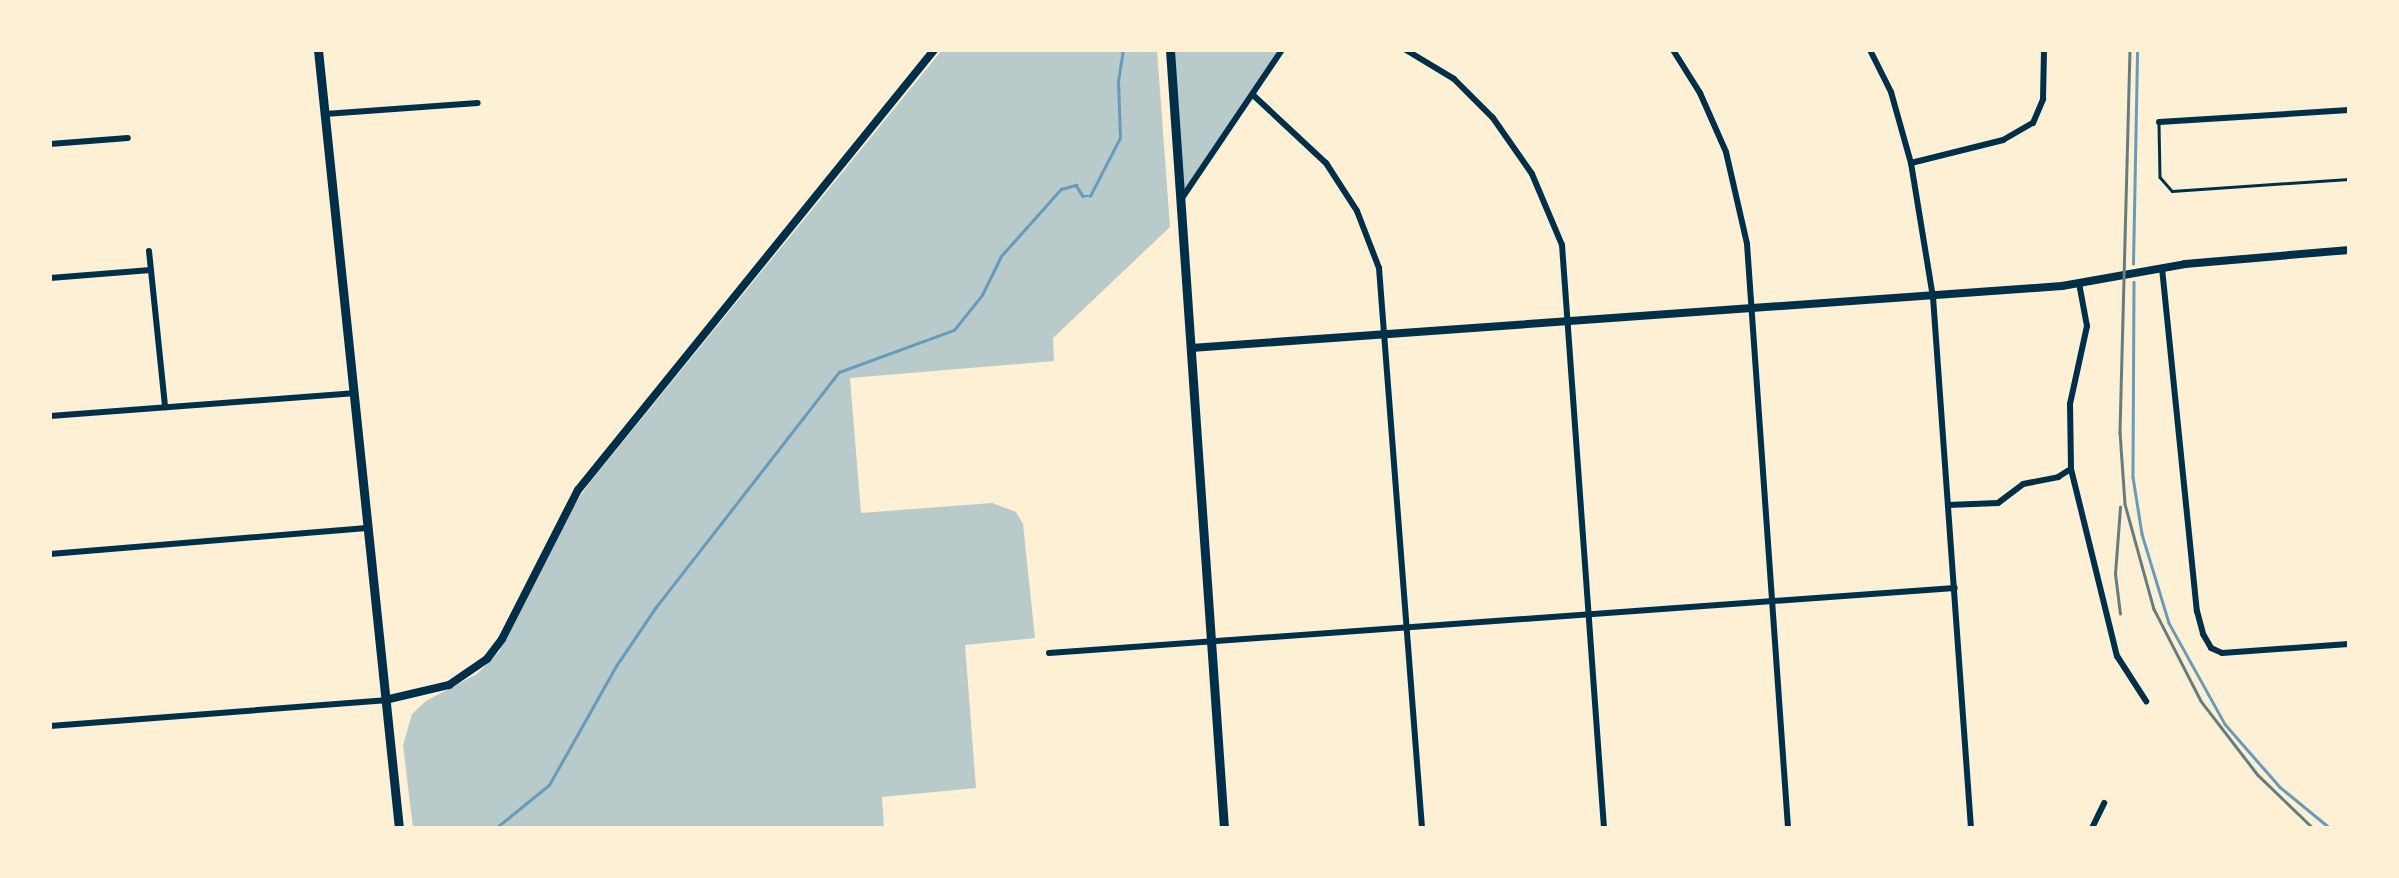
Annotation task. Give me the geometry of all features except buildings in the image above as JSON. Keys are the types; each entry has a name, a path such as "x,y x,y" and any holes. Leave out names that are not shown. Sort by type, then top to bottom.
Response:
{"main road":[{"path":"318,50 399,828"},
{"path":"1170,50 1224,828"}],"street":[{"path":"50,726 385,700 449,685 487,659 502,640 578,490 934,50"},
{"path":"1180,202 1282,50"},
{"path":"1406,50 1454,79 1493,118 1532,174 1562,245 1604,828"},
{"path":"1673,50 1700,94 1733,173 1747,244 1788,828"},
{"path":"1870,50 1890,92 1911,163 1933,297 1971,828"},
{"path":"1911,163 2003,140 2033,123 2042,99 2044,50"},
{"path":"1253,95 1326,163 1357,211 1378,268 1387,335 1422,828"},
{"path":"324,114 478,104"},
{"path":"2159,122 2349,110"},
{"path":"50,144 128,138"},
{"path":"1191,348 1933,297 2079,283 2162,268 2349,250"},
{"path":"149,252 164,407"},
{"path":"2162,268 2197,612 2203,634 2216,651 2349,644"},
{"path":"50,278 151,270"},
{"path":"2079,283 2088,326 2070,404 2071,468 2117,656 2146,701"},
{"path":"50,416 353,394"},
{"path":"1948,505 1998,503 2023,484 2058,477 2071,468"},
{"path":"50,554 367,528"},
{"path":"1049,653 1954,588"},
{"path":"2092,828 2104,803"}],"lane":[{"path":"2159,122 2160,177 2172,191 2349,179"}],"shaded area":[{"path":"942,50 1157,50 1170,227 1053,338 1054,361 850,378 861,513 992,503 1016,512 1023,524 1035,638 965,645 976,788 882,797 884,828 413,828 403,745 412,714 426,701 477,674 499,652 561,526 587,486"},
{"path":"1175,50 1282,50 1180,201"}],"waterway":[{"path":"496,828 549,785 616,666 656,607 839,372 954,330 982,295 1001,256 1061,189 1076,185 1083,196 1090,196 1120,138 1118,81 1123,50"},
{"path":"2133,264 2137,50"},
{"path":"2134,282 2133,477 2142,534 2169,623 2225,724 2280,787 2330,828"}],"railway":[{"path":"2130,50 2120,432 2125,504 2154,609 2201,701 2258,775 2313,828"},
{"path":"2120,507 2115,574 2120,614"}]}
